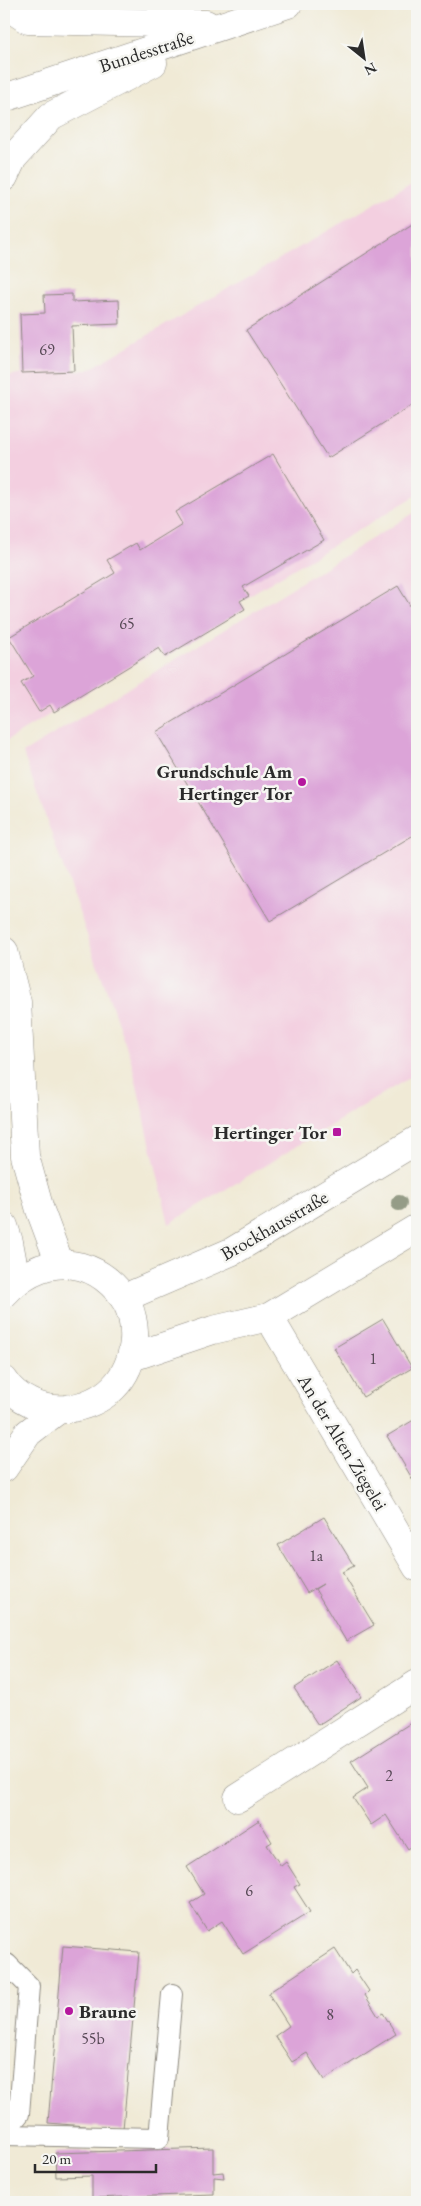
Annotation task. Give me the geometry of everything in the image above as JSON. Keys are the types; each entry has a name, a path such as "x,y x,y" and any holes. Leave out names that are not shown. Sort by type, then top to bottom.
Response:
{"main road":[{"path":"4,4 28,20 225,25"},
{"name":"Bundesstraße","path":"4,98 288,4"},
{"path":"4,177 13,158 51,116 225,25"},
{"path":"4,951 17,1002 25,1156 40,1210 60,1264"},
{"name":"Brockhausstraße","path":"124,1298 233,1251 417,1140"},
{"path":"4,1226 9,1242 10,1287"},
{"path":"132,1357 214,1330 270,1317 417,1228"},
{"path":"4,1380 19,1396 42,1408 58,1410 83,1407 104,1396 122,1379 132,1357 135,1331 124,1298 103,1276 80,1266 60,1264 35,1269 10,1287"},
{"name":"An der Alten Ziegelei","path":"270,1317 417,1567"},
{"path":"4,1468 28,1433 58,1410"},
{"path":"238,1798 417,1684"}],"lane":[{"path":"4,1964 8,1964 29,1986 19,2114 4,2134"},
{"path":"4,2134 159,2138 172,1994"}],"shaded area":[{"path":"417,179 417,495 4,742 4,377 22,373 88,370"},
{"path":"417,511 417,1073 169,1224 131,1060 23,753"}],"building":[{"path":"417,221 417,402 328,458 246,330"},
{"path":"72,294 72,302 119,300 120,324 72,326 74,371 22,373 20,314 45,313 44,295"},
{"path":"273,454 324,540 243,587 249,596 240,601 245,609 165,657 159,648 54,712 50,705 39,712 21,683 33,676 9,637 115,573 107,560 136,543 140,550 182,524 175,512"},
{"name":"Grundschule Am Hertinger Tor","path":"398,586 417,617 417,833 270,921 156,732"},
{"path":"383,1319 412,1368 363,1397 334,1348"},
{"path":"417,1418 417,1477 413,1480 387,1436"},
{"path":"324,1517 354,1566 342,1572 374,1625 346,1641 315,1589 323,1584 307,1593 278,1545"},
{"path":"337,1660 361,1697 318,1725 294,1688"},
{"path":"417,1719 417,1842 408,1849 386,1815 371,1825 353,1798 368,1788 351,1761"},
{"path":"259,1820 272,1842 267,1845 281,1866 286,1862 300,1884 294,1887 310,1912 243,1954 222,1921 207,1931 190,1903 204,1894 187,1867"},
{"path":"63,1946 139,1952 123,2129 48,2123"},
{"path":"335,1949 351,1974 355,1970 369,1991 365,1995 378,2016 383,2013 396,2034 324,2080 307,2053 292,2062 275,2036 289,2026 268,1993"},
{"path":"213,2148 213,2173 223,2172 224,2178 214,2177 214,2194 92,2198 92,2176 56,2177 55,2153"}],"place":[{"name":"Grundschule Am Hertinger Tor","path":"302,782"},
{"name":"Hertinger Tor","path":"337,1132"},
{"name":"Braune","path":"69,2011"}]}
